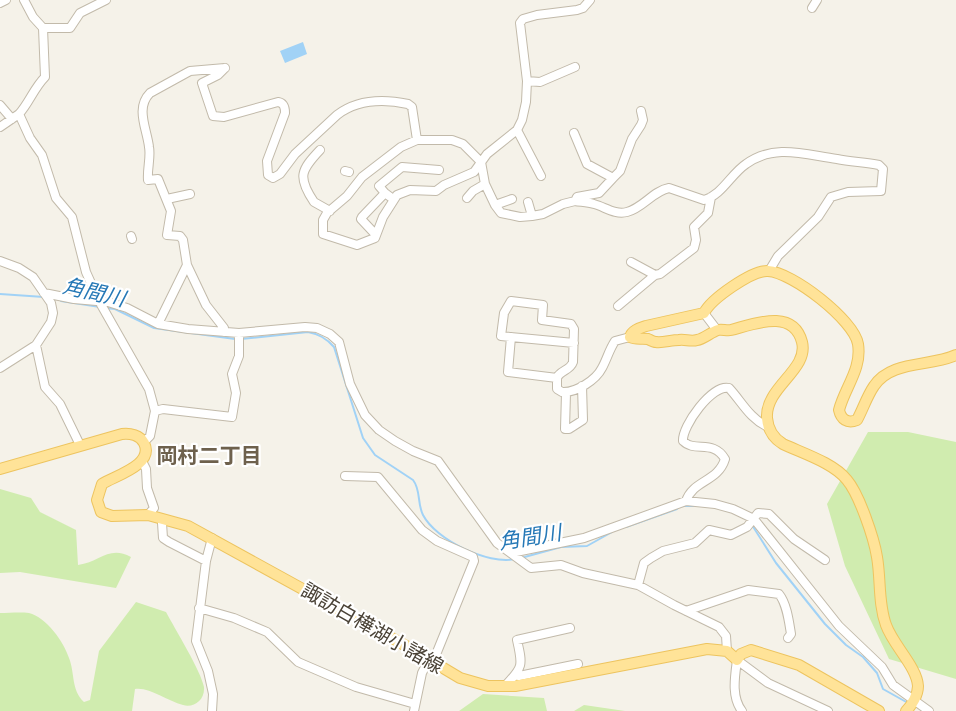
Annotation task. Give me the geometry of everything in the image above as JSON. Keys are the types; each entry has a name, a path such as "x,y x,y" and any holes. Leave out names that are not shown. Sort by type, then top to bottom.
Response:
{"main road":[{"path":"910,706 917,692 916,678 889,633 880,604 877,558 872,536 848,480 837,470 783,444 768,428 768,404 771,395 799,362 803,351 802,341 797,331 789,324 772,320 729,330 717,330 697,340 654,342 630,337 631,333 646,326 704,313 708,305 755,273 769,271 796,283 839,314 850,326 858,341 857,368 839,410 846,421 857,420 874,385 884,374 956,355"},
{"path":"0,470 122,434 134,435 144,442 142,461"},
{"name":"諏訪白樺湖小諸線","path":"142,461 132,469 102,484 97,500 101,512 121,517 148,515 188,526 460,678 488,686 526,684 707,649 727,651"},
{"path":"727,651 737,660 741,654 751,650 799,665 879,711"}],"street":[{"path":"0,3 6,0"},
{"path":"0,127 24,108 36,86 45,77 43,28 33,17 24,0"},
{"path":"43,28 70,28 80,13 106,0"},
{"path":"375,236 393,199 403,191 436,191 474,172 487,154 517,130 526,102 527,81 520,23 523,19 577,10 583,8 590,0"},
{"path":"812,9 817,0"},
{"path":"527,81 540,82 575,67"},
{"path":"224,332 221,324 206,305 187,265 183,240 180,236 167,235 171,211 158,179 148,180 150,148 142,118 146,96 190,71 225,68 218,75 202,83 213,116 224,117 278,102 285,107 285,113 267,162 268,175 273,178 280,174 295,154 337,115 361,103 377,100 408,104 412,107 417,140"},
{"path":"526,102 537,103"},
{"path":"0,105 15,116 42,155 56,198 72,217 86,272 102,306 149,389 155,411 150,436 144,442"},
{"path":"386,232 381,237 375,236 357,245 323,234 323,220 367,172 401,147 417,140 461,140 481,162 485,183 501,213 509,216 532,216 575,201 580,196 599,193 620,171 632,139 643,120 641,111"},
{"path":"517,130 541,176"},
{"path":"574,133 587,164 613,178"},
{"path":"320,150 306,165 303,174 314,202 330,211"},
{"path":"575,201 595,204 609,210 629,212 653,195 669,188 704,200 711,197 747,163 769,153 786,151 879,165 883,169 881,191 848,192 831,197 818,217 778,256 769,271"},
{"path":"393,199 385,194 380,186 402,167 439,170"},
{"path":"467,198 485,183"},
{"path":"167,199 190,194"},
{"path":"375,236 361,219 385,194"},
{"path":"631,262 655,274 660,274 694,248 696,240 694,227 708,213 711,197"},
{"path":"495,205 512,199"},
{"path":"528,202 532,216"},
{"path":"0,261 31,275 51,302 53,314 51,322 36,345 0,368"},
{"path":"158,324 187,265"},
{"path":"618,306 655,274"},
{"path":"44,293 102,306 108,302 158,324 224,332 239,338 304,327 317,328 330,334 339,342 350,384 365,415 395,441 438,461 497,543 531,567 561,565 583,573 638,585 718,627 726,636 727,651"},
{"path":"566,393 558,389 557,378 561,372 572,366 574,343 574,329 571,324 542,320 543,304 511,301 504,313 501,336 574,343"},
{"path":"704,313 717,330"},
{"path":"511,337 508,372 557,378"},
{"path":"566,393 582,386 600,371 615,341 630,337"},
{"path":"155,411 163,409 232,417 236,393 232,374 239,356 239,338"},
{"path":"36,345 45,387 60,404 80,445"},
{"path":"566,393 565,429 569,429 583,420 582,386"},
{"path":"686,501 690,490 710,479 719,471 725,459 715,449 691,446 682,441 683,432 706,397 720,388 729,388 744,410 768,428"},
{"path":"142,461 146,469 147,488 154,508 148,515"},
{"path":"199,608 234,618 267,632 298,662 356,687 414,708 422,673 428,661 435,657 474,561 473,557 437,541 423,530 378,477 345,476"},
{"path":"513,554 584,538 686,501 715,504 733,509 752,522 839,626 882,667 910,706 929,711"},
{"path":"638,585 644,563 663,551 695,543 709,530 731,535 752,522 758,513 769,514 794,539 825,560"},
{"path":"162,523 164,538 207,561"},
{"path":"212,538 199,608 196,641 213,694 212,711"},
{"path":"686,610 748,590 780,594 789,623 791,634 788,638"},
{"path":"505,686 519,671 522,659 517,640 570,628"},
{"path":"737,660 735,683 737,704 742,711"},
{"path":"737,660 768,683 828,711"},
{"path":"516,675 578,664"}],"green space":[{"path":"868,432 908,432 956,442 956,679 889,659 845,566 827,504"},
{"path":"0,489 31,498 40,512 76,530 78,565 110,553 131,557 116,588 20,572 0,573"},
{"path":"136,602 166,612 202,680 204,692 198,702 187,706 147,690 135,689 132,711 0,711 0,613 29,613 42,619 48,625 67,652 75,687 84,702 90,700 99,651"},
{"path":"483,694 544,698 547,711 459,711"},
{"path":"584,705 625,711 574,711"}],"water":[{"path":"303,42 307,54 285,63 280,51"}],"waterway":[{"name":"角間川","path":"0,294 44,297"},
{"name":"角間川","path":"61,301 100,307"},
{"name":"角間川","path":"105,308 115,309 154,328 235,339"},
{"name":"角間川","path":"241,339 308,332 328,341 334,347 363,438 375,455 413,480 417,488 421,510 430,524 439,533 464,549 491,558 515,559"},
{"name":"角間川","path":"682,506 694,506"},
{"name":"角間川","path":"626,527 677,509"},
{"name":"角間川","path":"752,525 776,563 825,624 846,645 863,657 877,673 883,689 908,703"},
{"name":"角間川","path":"521,558 561,547 587,546 612,532"}],"district":[{"name":"岡村二丁目","path":"209,456"}]}
